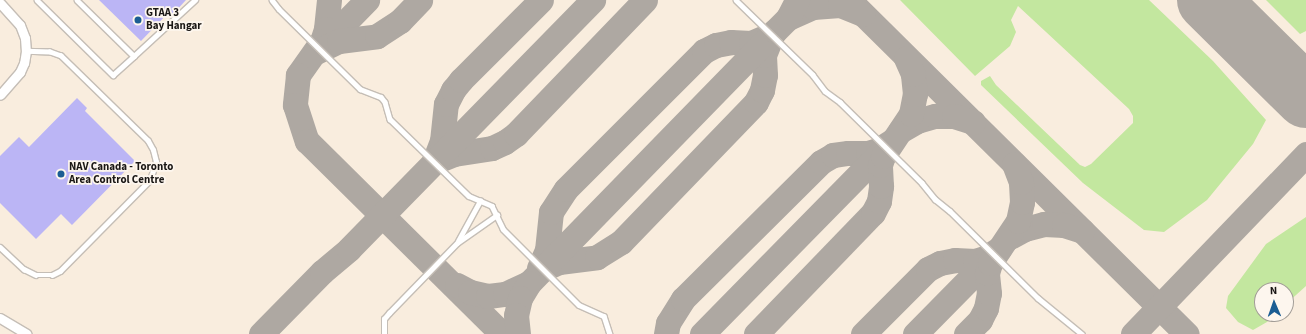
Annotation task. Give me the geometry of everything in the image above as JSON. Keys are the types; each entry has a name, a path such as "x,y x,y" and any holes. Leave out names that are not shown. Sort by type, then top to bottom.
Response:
{"street":[{"path":"0,3 20,26 25,38 26,51 24,63 20,72 0,95"},
{"path":"0,318 27,334"}],"lane":[{"path":"37,0 113,75 195,0"},
{"path":"77,0 134,56"},
{"path":"272,0 279,9 360,89 381,97 385,102 390,118 469,196 492,206 502,229 579,305 604,316 610,334"},
{"path":"736,0 813,75 824,91 840,102 922,183 934,199 950,211 1038,298 1082,334"},
{"path":"0,247 24,269 36,275 52,275 60,272 150,180 156,162 153,150 148,141 61,56 50,52 26,51"},
{"path":"457,243 480,201"},
{"path":"384,334 384,319 457,243 496,215"}],"shaded area":[{"path":"0,0 1306,0 1306,334 0,334"}],"green space":[{"path":"900,0 1149,0 1213,61 1266,120 1253,144 1207,200 1164,232 1144,230 1083,183 981,85 981,81 990,76 996,85 1080,165 1085,167 1091,164 1133,123 1133,116 1129,109 1018,6 1011,20 1016,32 1010,46 975,76"},
{"path":"1266,0 1306,0 1306,31 1300,34"},
{"path":"1306,217 1306,286 1294,297 1294,282 1254,282 1254,322 1267,322 1253,330 1238,322 1226,308 1228,296 1266,244"}],"building":[{"name":"GTAA 3 Bay Hangar","path":"99,0 186,0 173,14 170,11 141,41"},
{"name":"NAV Canada - Toronto Area Control Centre","path":"77,98 87,108 85,111 135,161 72,225 61,214 36,239 0,203 0,156 19,137 29,147"}],"taxiway":[{"path":"329,0 326,29 322,41 298,75 295,105 307,141 502,334"},
{"path":"321,47 367,0"},
{"path":"316,52 339,41 377,36 400,21 420,0"},
{"path":"435,159 442,141 446,104 453,90 461,80 541,0"},
{"path":"261,334 322,272 349,249 593,0"},
{"path":"437,161 454,154 492,148 505,142 516,134 645,0"},
{"path":"529,283 788,18 797,0"},
{"path":"849,0 1187,334"},
{"path":"788,18 813,7 840,5 862,14"},
{"path":"539,268 547,250 551,212 566,189 704,51 716,45 731,42 751,43 772,34"},
{"path":"541,270 559,262 597,257 621,242 756,102 762,90 765,75 764,55 772,35"},
{"path":"756,334 873,213 879,201 881,186 880,165 883,156 911,114 915,94 913,74 906,58"},
{"path":"1290,81 1306,108"},
{"path":"900,131 917,121 935,116 954,116 973,122"},
{"path":"666,334 668,323 683,299 821,162 833,155 868,153 878,150 892,141"},
{"path":"702,334 887,146"},
{"path":"1133,334 1306,154"},
{"path":"966,334 980,320 986,308 989,293 987,273 990,263 1018,221 1022,202 1021,182 1014,164"},
{"path":"1008,238 1025,229 1044,224 1064,225 1082,231"},
{"path":"863,334 928,269 940,263 955,260 975,261 985,258 999,249"},
{"path":"915,334 994,254"},
{"path":"457,285 470,292 488,296 505,294 529,283 520,298 516,315 518,334"}],"runway":[{"path":"1208,0 1306,97"}],"place":[{"name":"GTAA 3 Bay Hangar","path":"138,20"},
{"name":"NAV Canada - Toronto Area Control Centre","path":"61,174"}]}
